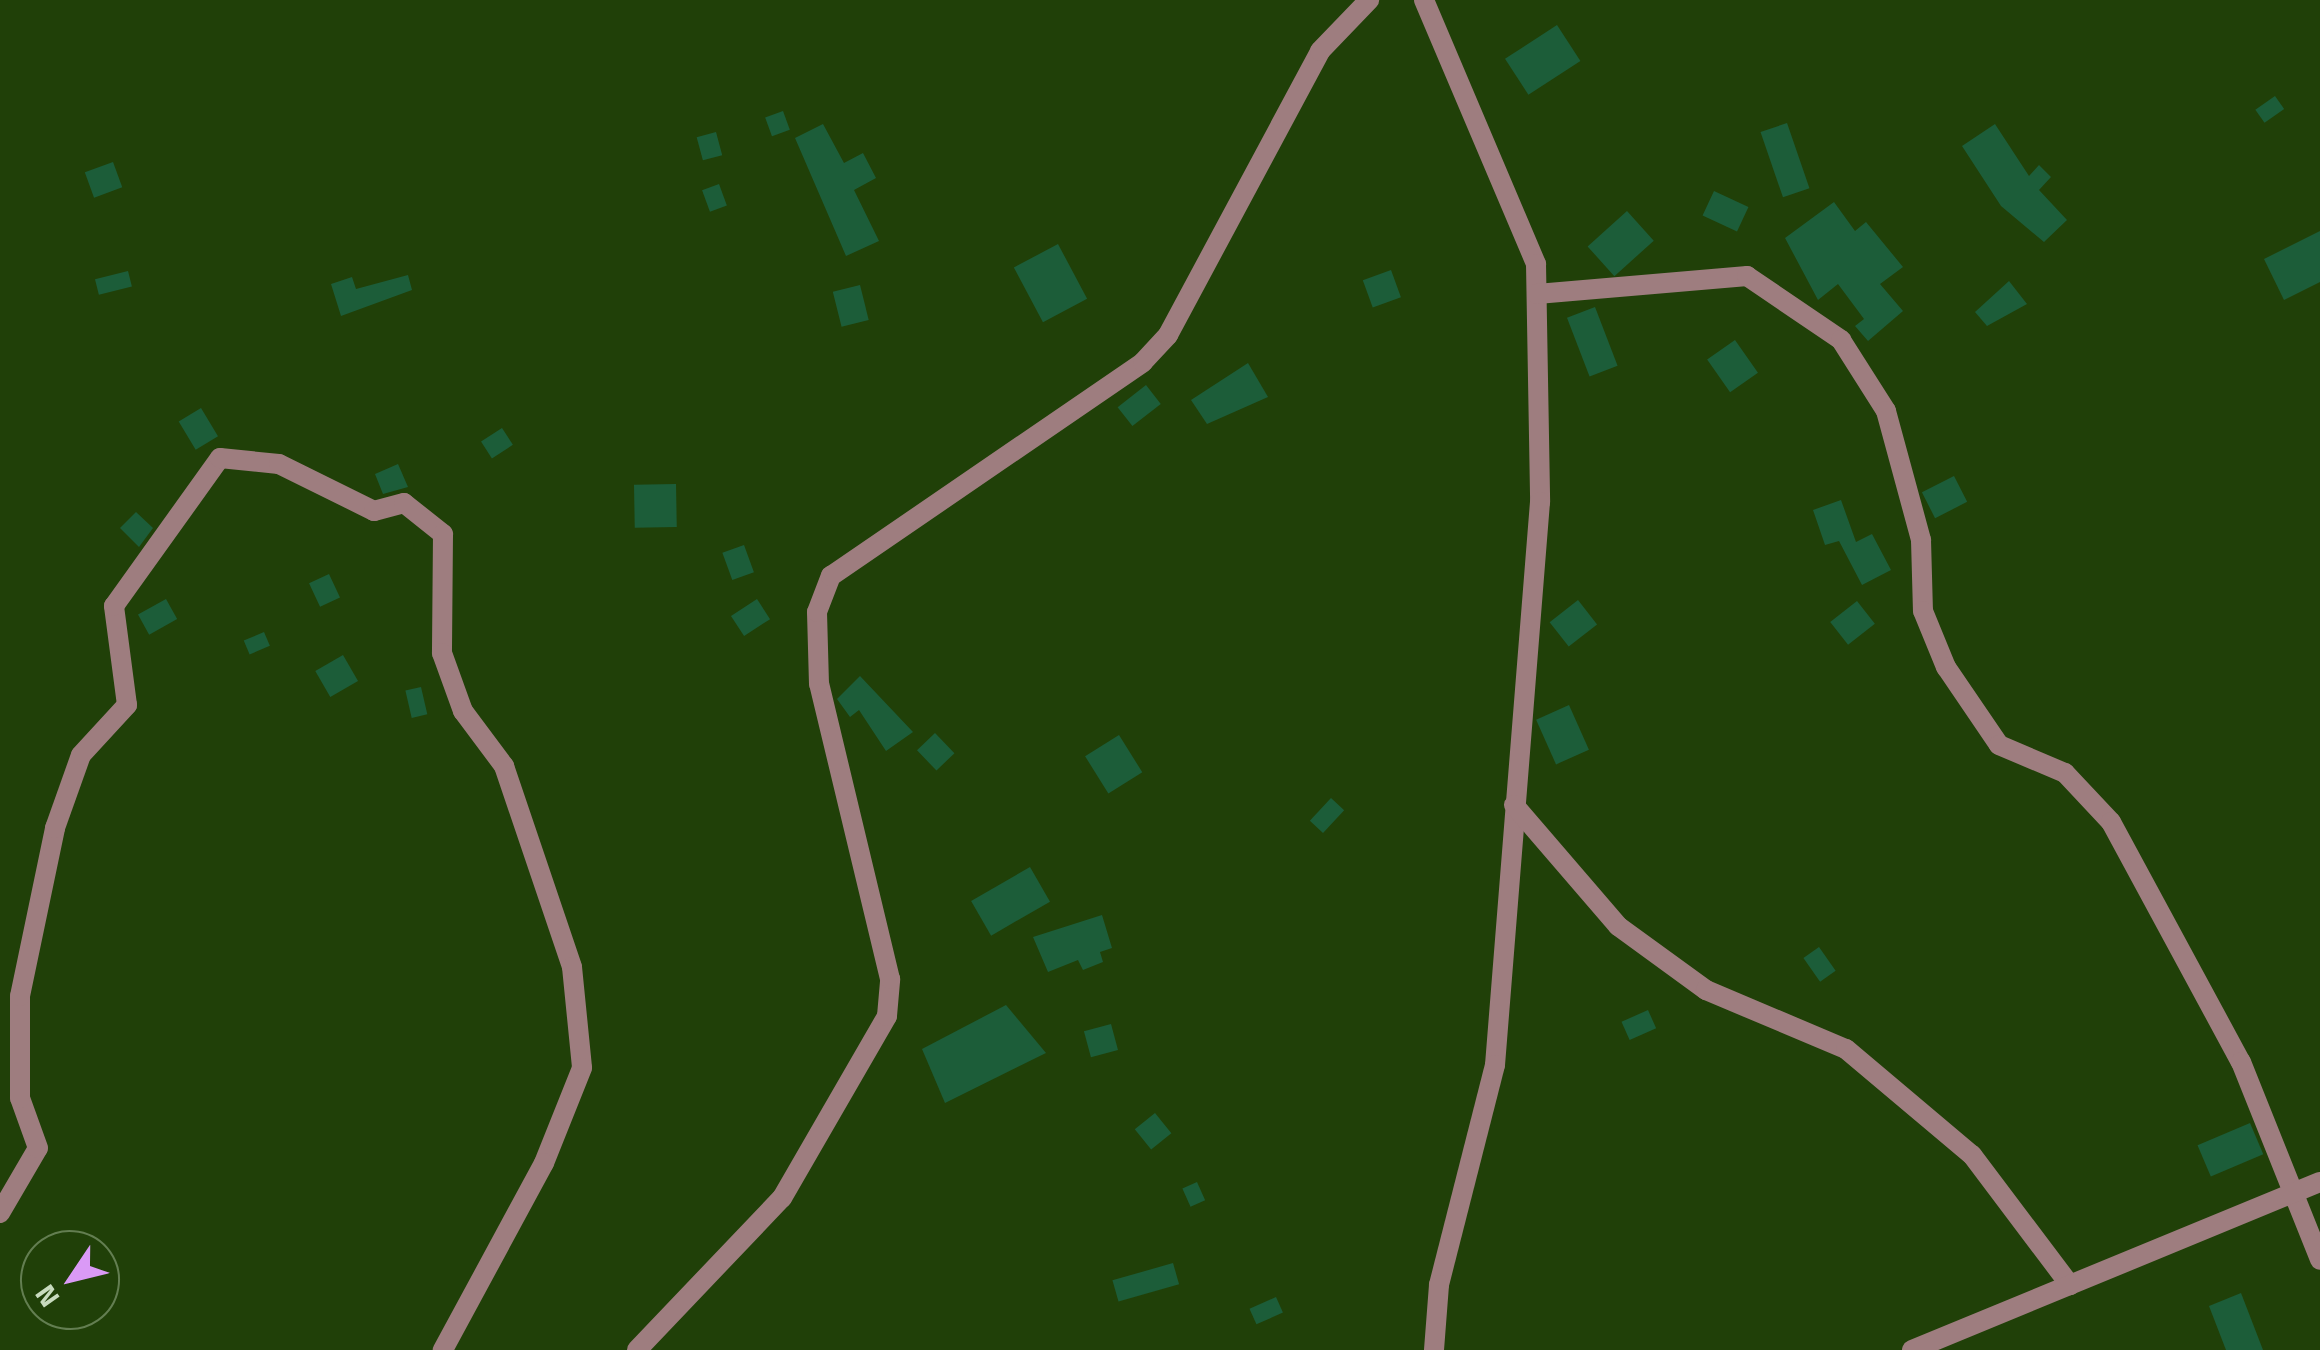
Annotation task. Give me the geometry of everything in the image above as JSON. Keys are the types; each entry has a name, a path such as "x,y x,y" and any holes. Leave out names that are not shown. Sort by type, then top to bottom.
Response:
{"street":[{"path":"636,1350 782,1198 887,1016 890,979 819,684 817,612 831,576 1143,362 1168,335 1320,50 1370,0"},
{"path":"1424,0 1522,216 1537,294 1540,502 1495,1066 1439,1285 1434,1350"},
{"path":"1537,294 1747,276 1841,340 1886,411 1921,540 1923,611 1946,667 1999,745 2066,773 2111,822 2240,1062 2320,1260"},
{"path":"0,1213 38,1148 20,1098 20,996 55,828 81,756 126,705 114,606 220,458 279,464 374,510 404,503 444,534 442,654 463,712 504,766 572,967 582,1068 544,1163 444,1350"},
{"path":"1514,805 1618,926 1706,990 1846,1049 1972,1155 2070,1285"},
{"path":"1912,1350 2320,1182"}],"building":[{"path":"1557,25 1580,61 1528,95 1505,59"},
{"path":"2275,96 2284,109 2265,123 2255,110"},
{"path":"783,111 790,130 772,136 765,117"},
{"path":"1787,123 1809,188 1783,197 1761,132"},
{"path":"823,124 844,163 863,153 876,178 854,190 879,241 846,256 795,138"},
{"path":"1995,124 2029,176 2039,165 2051,177 2039,190 2067,220 2044,242 2001,206 1962,146"},
{"path":"716,132 722,155 703,160 697,137"},
{"path":"113,162 122,187 94,198 85,172"},
{"path":"719,184 727,206 710,212 702,190"},
{"path":"1714,191 1748,207 1737,232 1703,215"},
{"path":"1834,202 1855,231 1866,222 1903,267 1880,284 1903,311 1868,341 1855,326 1864,319 1838,284 1818,300 1785,238"},
{"path":"1627,211 1654,241 1614,276 1588,246"},
{"path":"2320,231 2320,282 2284,300 2264,259"},
{"path":"1058,244 1087,299 1043,322 1014,267"},
{"path":"1391,270 1401,297 1373,308 1363,280"},
{"path":"128,271 132,287 99,295 95,279"},
{"path":"408,275 412,290 341,316 331,284 352,277 356,289"},
{"path":"2009,281 2027,304 1987,326 1975,312"},
{"path":"860,285 869,320 842,327 833,292"},
{"path":"1595,307 1618,366 1590,377 1567,318"},
{"path":"1735,340 1758,373 1730,392 1707,360"},
{"path":"1248,363 1268,397 1207,424 1191,400"},
{"path":"1146,385 1161,404 1132,426 1118,407"},
{"path":"201,408 218,436 196,450 179,421"},
{"path":"502,428 513,445 492,458 481,442"},
{"path":"398,464 408,487 383,494 375,474"},
{"path":"1954,476 1967,502 1935,518 1922,492"},
{"path":"676,484 677,527 635,528 634,485"},
{"path":"1841,500 1856,542 1872,534 1891,570 1862,585 1839,541 1825,545 1813,510"},
{"path":"136,512 153,528 139,547 120,528"},
{"path":"744,545 754,572 732,580 722,553"},
{"path":"329,574 340,598 320,607 309,583"},
{"path":"166,599 177,619 149,635 138,615"},
{"path":"757,599 770,619 744,636 731,616"},
{"path":"1578,600 1597,624 1569,647 1550,622"},
{"path":"1857,601 1875,624 1848,645 1830,622"},
{"path":"264,632 270,646 250,654 244,641"},
{"path":"343,655 358,681 330,697 315,671"},
{"path":"860,676 913,732 886,751 859,710 850,717 837,699"},
{"path":"421,687 427,714 412,718 405,691"},
{"path":"1569,705 1589,750 1556,764 1536,720"},
{"path":"935,733 954,753 936,771 917,750"},
{"path":"1119,735 1142,772 1108,794 1085,756"},
{"path":"1331,798 1344,810 1323,833 1310,821"},
{"path":"1030,867 1050,902 991,936 971,901"},
{"path":"1102,915 1112,948 1100,952 1103,962 1083,970 1078,960 1048,972 1033,937"},
{"path":"1819,947 1836,971 1820,982 1803,958"},
{"path":"1006,1005 1046,1053 945,1103 922,1049"},
{"path":"1648,1010 1656,1028 1630,1040 1622,1022"},
{"path":"1111,1024 1118,1050 1091,1057 1084,1031"},
{"path":"1155,1113 1171,1133 1151,1150 1135,1129"},
{"path":"2250,1123 2263,1154 2211,1177 2198,1145"},
{"path":"1197,1182 1205,1200 1191,1207 1182,1189"},
{"path":"1173,1263 1179,1284 1119,1302 1112,1280"},
{"path":"2241,1293 2263,1350 2226,1350 2209,1306"},
{"path":"1276,1297 1283,1313 1256,1324 1250,1309"}]}
